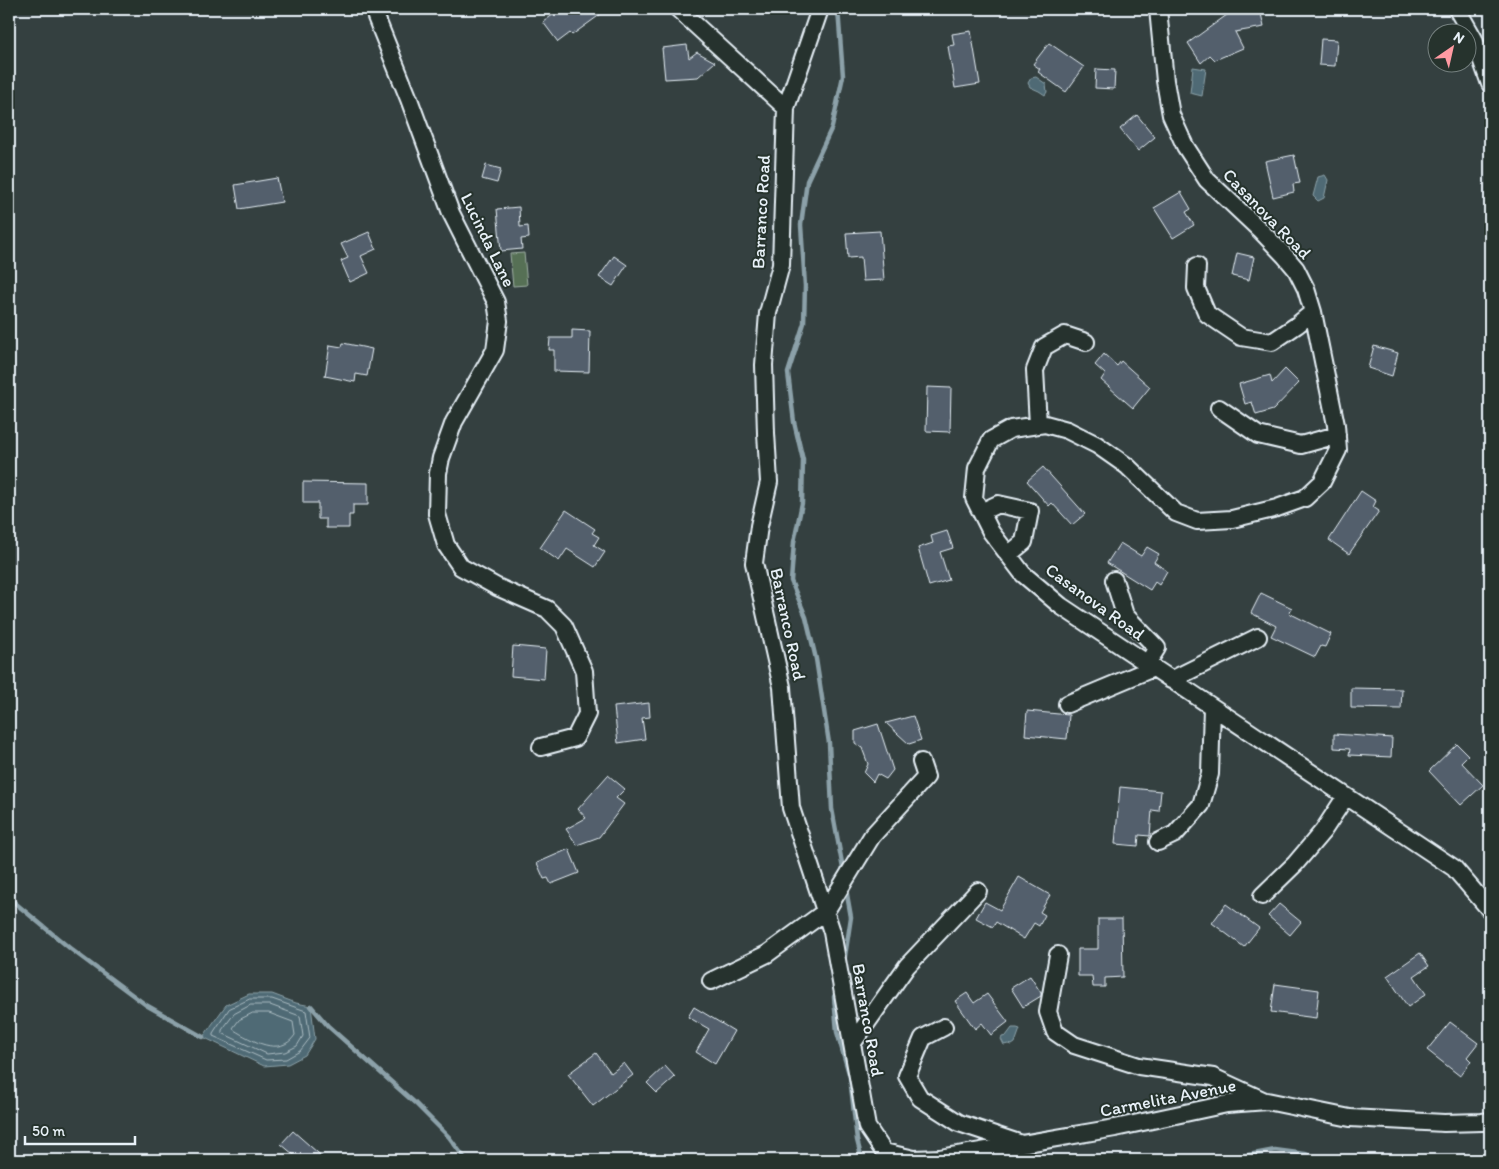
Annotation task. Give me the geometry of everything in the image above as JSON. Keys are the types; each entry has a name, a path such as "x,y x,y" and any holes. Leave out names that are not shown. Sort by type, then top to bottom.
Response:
{"street":[{"name":"Lucinda Lane","path":"376,9 376,17 410,99 451,213 496,302 499,321 495,350 454,422 441,458 438,472 436,514 446,545 461,567 497,587 546,609 564,626 584,671 587,714 575,738 541,747"},
{"path":"678,9 786,108"},
{"name":"Barranco Road","path":"820,9 786,108 781,265 768,313 764,365 769,482 758,526 754,563 782,688 791,808 832,932 866,1127 884,1152"},
{"name":"Casanova Road","path":"1158,9 1165,81 1171,115 1184,146 1207,180 1260,230 1296,269 1306,289 1313,312 1336,425 1338,450 1322,482 1305,498 1277,508 1232,519 1197,521 1176,513 1127,466 1097,444 1068,430 1045,424 1011,429 991,440 977,468 974,498 991,532 1023,574 1060,606 1454,868 1490,910"},
{"path":"1456,9 1474,39 1490,84"},
{"path":"1197,266 1196,288 1207,314 1241,337 1272,342 1313,312"},
{"path":"1038,425 1035,370 1044,347 1065,335 1086,342"},
{"path":"1219,408 1258,435 1301,445 1337,435"},
{"path":"981,512 998,504 1030,511 1024,542 1008,554"},
{"path":"1068,704 1150,666 1157,648 1125,615 1114,580"},
{"path":"1171,680 1258,637"},
{"path":"1158,842 1175,834 1201,805 1210,774 1212,707"},
{"path":"710,981 767,954 826,911 872,836 926,777 922,762"},
{"path":"1262,896 1295,864 1323,831 1346,796"},
{"path":"852,1044 907,966 978,891"},
{"path":"1058,955 1048,1012 1055,1032 1074,1044 1139,1066 1214,1077 1267,1102"},
{"path":"944,1027 923,1038 907,1076 920,1098 959,1123 1021,1144"},
{"name":"Carmelita Avenue","path":"884,1152 914,1159 940,1158 1115,1128 1227,1104 1267,1102 1350,1118 1444,1123 1490,1121"}],"green space":[{"path":"524,253 527,285 513,286 510,254"}],"water":[{"path":"1193,67 1206,69 1202,96 1190,93"},
{"path":"1036,77 1046,84 1047,92 1045,95 1030,87 1028,83 1031,78"},
{"path":"1325,175 1328,180 1324,198 1318,201 1313,196 1318,177"},
{"path":"249,994 272,994 296,1003 311,1006 315,1039 305,1055 288,1064 264,1066 203,1037 226,1005"},
{"path":"1012,1028 1020,1029 1015,1043 1004,1045 1001,1039"}],"building":[{"path":"561,9 608,9 572,35 570,33 558,42 543,22"},
{"path":"1260,9 1264,27 1235,32 1243,48 1215,60 1210,55 1201,63 1188,43 1231,12"},
{"path":"971,31 980,84 955,88 948,46 954,45 952,34"},
{"path":"1321,39 1337,40 1335,66 1319,65"},
{"path":"1049,43 1084,67 1066,92 1038,72 1040,69 1033,64"},
{"path":"687,45 689,58 697,52 715,62 698,77 665,79 662,48"},
{"path":"1096,69 1115,70 1114,89 1095,88"},
{"path":"1137,115 1155,137 1138,151 1120,129"},
{"path":"1294,155 1300,183 1293,184 1294,192 1273,197 1265,161"},
{"path":"486,165 501,169 497,183 482,179"},
{"path":"277,178 282,202 239,209 235,185"},
{"path":"1181,192 1191,209 1186,212 1194,225 1173,238 1154,208"},
{"path":"519,207 520,227 528,226 529,238 521,239 522,249 501,251 497,209"},
{"path":"880,231 884,280 863,281 861,257 848,258 846,233"},
{"path":"369,232 376,249 361,256 369,273 350,282 341,261 348,258 341,244"},
{"path":"1237,253 1254,257 1249,280 1232,276"},
{"path":"614,256 627,265 613,286 599,277"},
{"path":"572,330 590,331 589,372 554,371 554,350 549,350 550,338 572,338"},
{"path":"343,343 372,349 367,376 356,374 355,382 325,376 330,345 342,347"},
{"path":"1374,346 1398,353 1392,376 1368,368"},
{"path":"1104,354 1117,366 1121,361 1150,387 1133,408 1101,380 1105,374 1095,365"},
{"path":"1285,369 1299,383 1273,410 1256,415 1252,402 1245,404 1239,384 1270,375 1272,383"},
{"path":"927,387 951,388 950,432 926,431"},
{"path":"1043,467 1085,514 1072,525 1052,503 1049,506 1027,481"},
{"path":"303,482 368,483 368,505 353,505 353,515 349,515 349,528 326,528 326,519 318,519 318,503 303,503"},
{"path":"1361,491 1376,501 1373,507 1379,511 1349,554 1329,540"},
{"path":"566,510 595,529 592,533 599,537 594,545 605,552 595,567 567,549 559,561 540,548"},
{"path":"947,531 953,548 940,552 949,580 929,586 918,548 933,543 931,536"},
{"path":"1120,543 1141,556 1147,547 1159,554 1154,562 1167,571 1159,585 1155,582 1150,590 1107,563"},
{"path":"1261,593 1292,608 1289,613 1331,634 1325,647 1321,646 1315,657 1271,636 1276,626 1251,613"},
{"path":"513,646 546,649 544,679 511,676"},
{"path":"1351,688 1402,689 1401,709 1351,708"},
{"path":"649,703 650,717 642,718 645,739 618,743 614,707"},
{"path":"1027,711 1069,715 1067,739 1025,735"},
{"path":"913,716 921,740 909,744 886,723"},
{"path":"878,724 893,770 886,779 877,774 873,782 864,773 868,764 862,748 855,743 855,731"},
{"path":"1334,734 1392,738 1391,757 1349,755 1350,749 1334,748"},
{"path":"1457,744 1468,755 1461,762 1483,785 1461,805 1429,771"},
{"path":"608,775 625,789 616,798 624,804 599,837 577,845 566,829 586,818 578,809"},
{"path":"1120,787 1161,791 1159,811 1152,810 1150,836 1139,835 1138,846 1115,844"},
{"path":"569,849 579,873 551,884 548,878 544,879 537,863"},
{"path":"1019,877 1050,895 1040,912 1045,915 1039,926 1034,923 1024,939 996,922 993,927 976,918 985,902 1000,910"},
{"path":"1226,904 1259,928 1244,947 1212,923"},
{"path":"1279,904 1301,922 1290,935 1268,916"},
{"path":"1098,919 1122,919 1123,977 1105,978 1105,987 1093,987 1092,976 1078,976 1078,949 1098,949"},
{"path":"1420,953 1429,966 1414,976 1426,994 1408,1007 1387,976"},
{"path":"1030,976 1041,996 1023,1007 1011,988"},
{"path":"1275,984 1319,990 1316,1018 1271,1012"},
{"path":"967,993 974,1003 987,994 1008,1022 991,1035 982,1023 975,1029 955,1001"},
{"path":"694,1007 734,1031 715,1064 696,1052 709,1029 688,1017"},
{"path":"1450,1022 1478,1043 1467,1057 1471,1061 1460,1076 1427,1050"},
{"path":"596,1053 611,1073 624,1063 633,1075 593,1106 568,1074"},
{"path":"665,1066 675,1077 657,1093 647,1083"},
{"path":"293,1131 326,1160 300,1160 281,1144"}],"waterway":[{"path":"838,9 843,76 832,127 807,181 801,225 805,286 804,323 788,373 794,422 803,460 802,503 794,542 791,581 806,617 816,659 829,743 832,809 844,874"},
{"path":"844,963 851,917 846,889"},
{"path":"9,898 72,950 146,1005 203,1037"},
{"path":"837,990 834,997 837,1032 850,1077 857,1140 862,1160"},
{"path":"311,1006 328,1026 415,1103 449,1137 466,1160"},
{"path":"1229,1160 1275,1150 1305,1154 1323,1160"}]}
